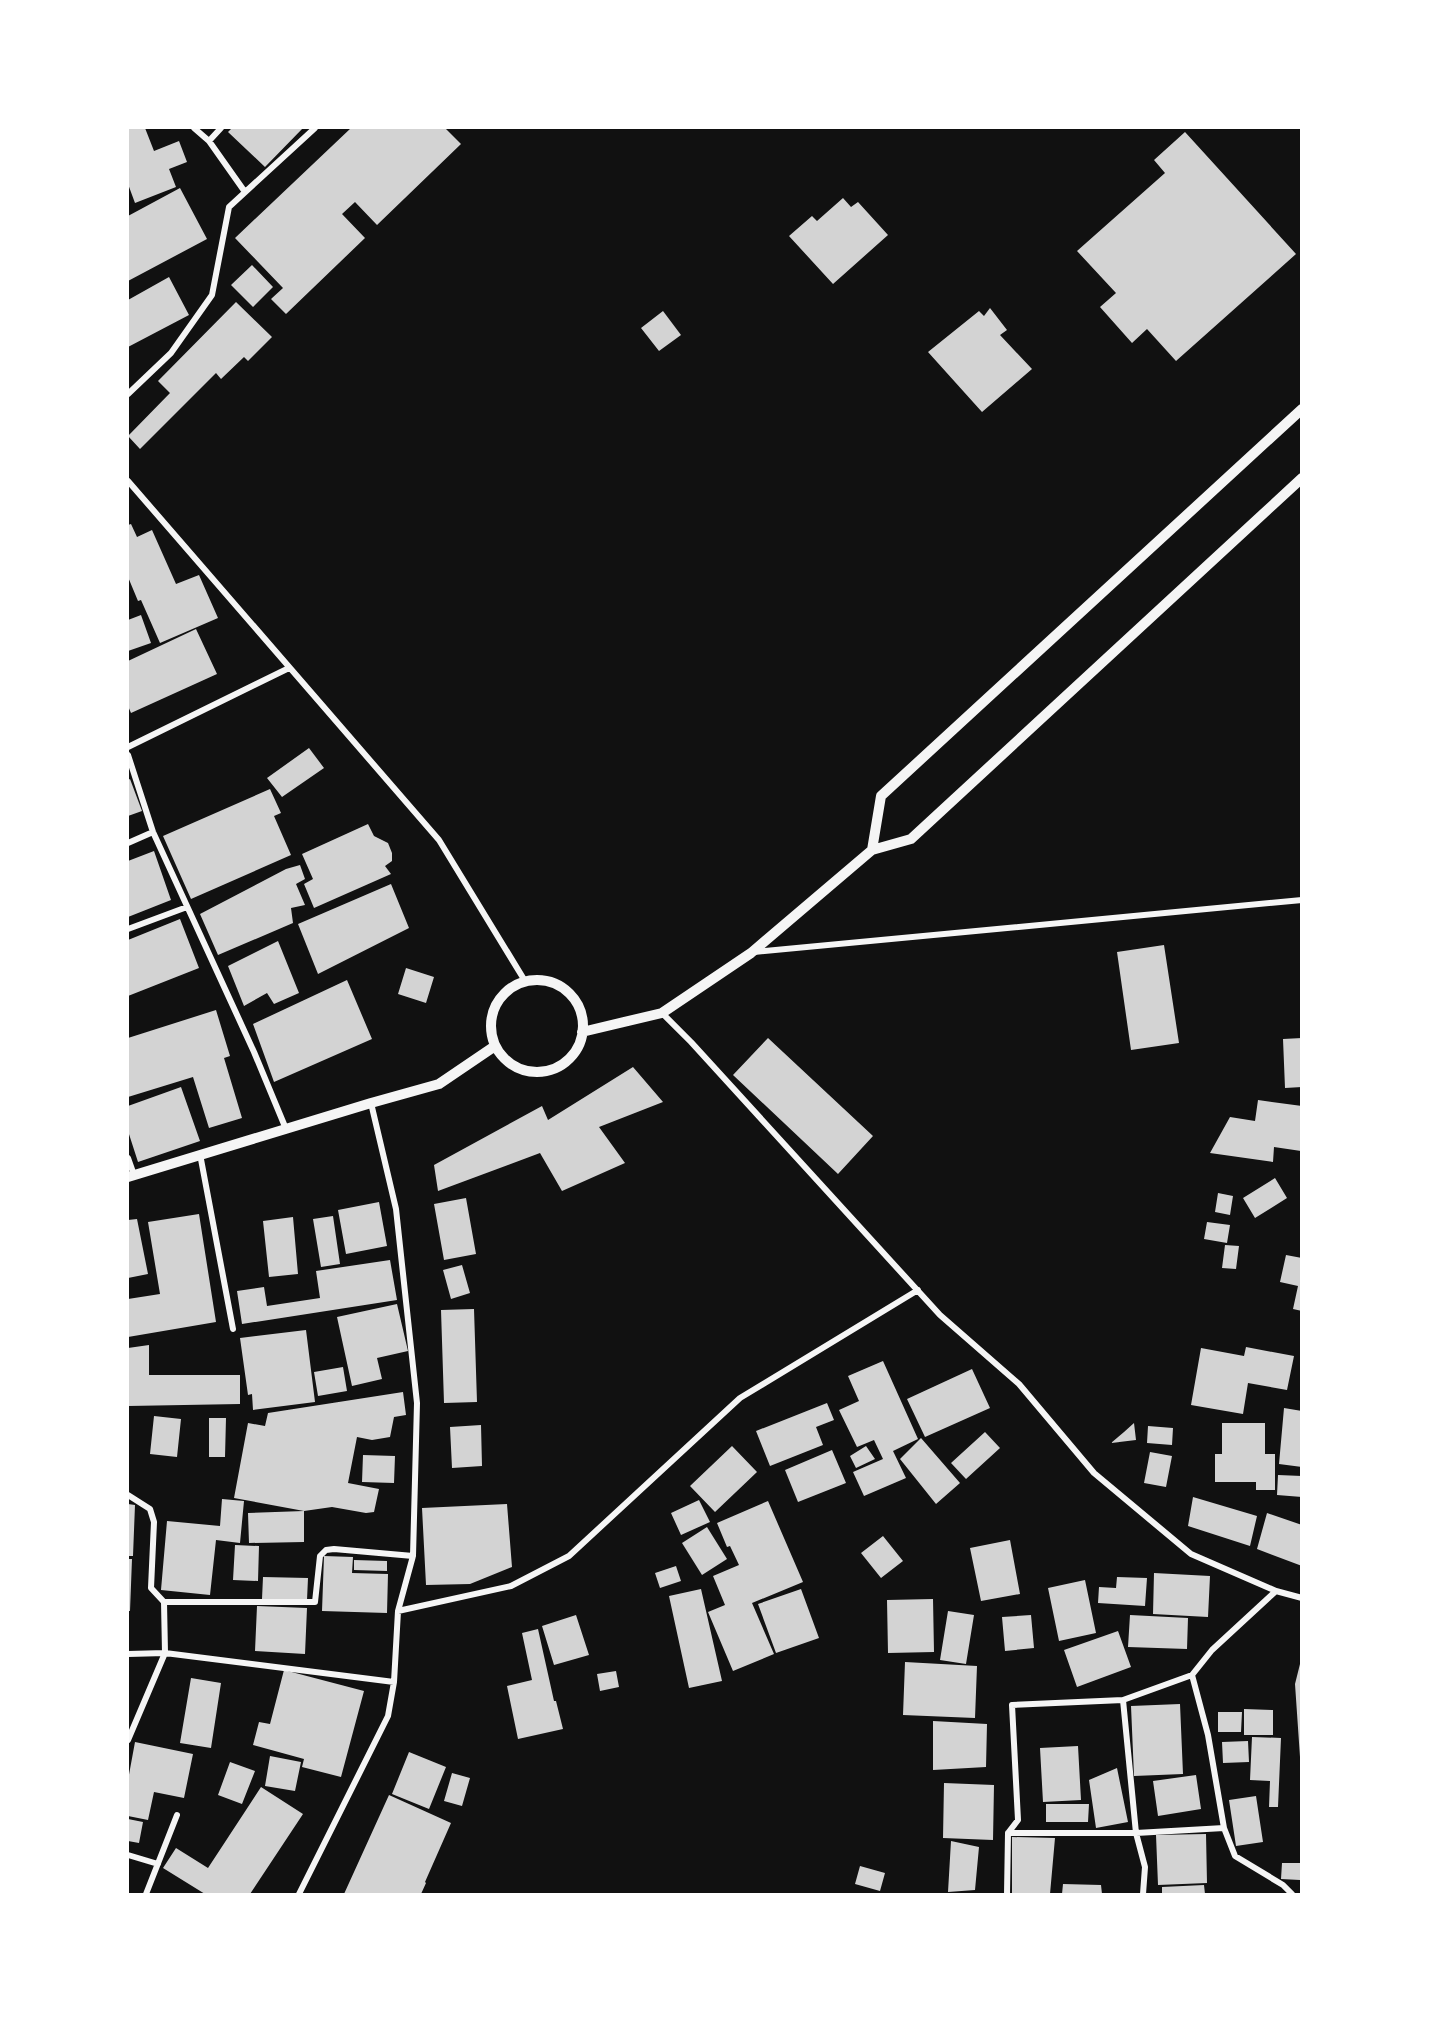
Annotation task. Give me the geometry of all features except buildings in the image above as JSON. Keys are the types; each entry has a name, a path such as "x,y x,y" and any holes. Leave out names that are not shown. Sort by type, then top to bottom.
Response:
{"street":[{"path":"194,128 209,141 245,192"},
{"path":"209,141 221,128"},
{"path":"128,394 171,353 212,295 230,207 315,128"},
{"path":"872,850 881,795 1302,409"},
{"path":"582,1032 662,1013 751,953 872,850 911,839 1302,478"},
{"path":"128,481 439,840 525,981"},
{"path":"128,747 290,668"},
{"path":"128,755 153,832 254,1052 286,1130"},
{"path":"128,843 153,832"},
{"path":"751,953 1302,900"},
{"path":"128,929 187,907"},
{"path":"525,981 549,982 564,988 573,997 581,1011 582,1032 578,1047 567,1061 549,1070 534,1072 518,1068 504,1059 495,1046 491,1032 491,1016 497,1002 510,988 525,981"},
{"path":"662,1013 692,1042 940,1315 1019,1384 1094,1473 1191,1554 1276,1591 1302,1598"},
{"path":"128,1158 131,1176 371,1102 439,1084 495,1046"},
{"path":"299,1894 388,1716 394,1682 398,1611 413,1556 417,1403 396,1209 371,1102"},
{"path":"200,1154 232,1329"},
{"path":"398,1611 512,1586 569,1556 740,1398 918,1290"},
{"path":"128,1495 150,1509 154,1522 151,1588 164,1602 165,1653 128,1740"},
{"path":"164,1602 315,1602 320,1556 326,1550 413,1556"},
{"path":"1007,1894 1008,1833 1018,1820 1012,1705 1123,1700 1191,1676 1212,1650 1276,1591"},
{"path":"128,1654 165,1653 394,1682"},
{"path":"1191,1676 1208,1735 1224,1828 1235,1856 1283,1885 1292,1894"},
{"path":"1123,1700 1136,1833 1145,1867 1143,1894"},
{"path":"146,1894 177,1815"},
{"path":"1008,1833 1136,1833 1224,1828"},
{"path":"128,1855 158,1864"}]}
